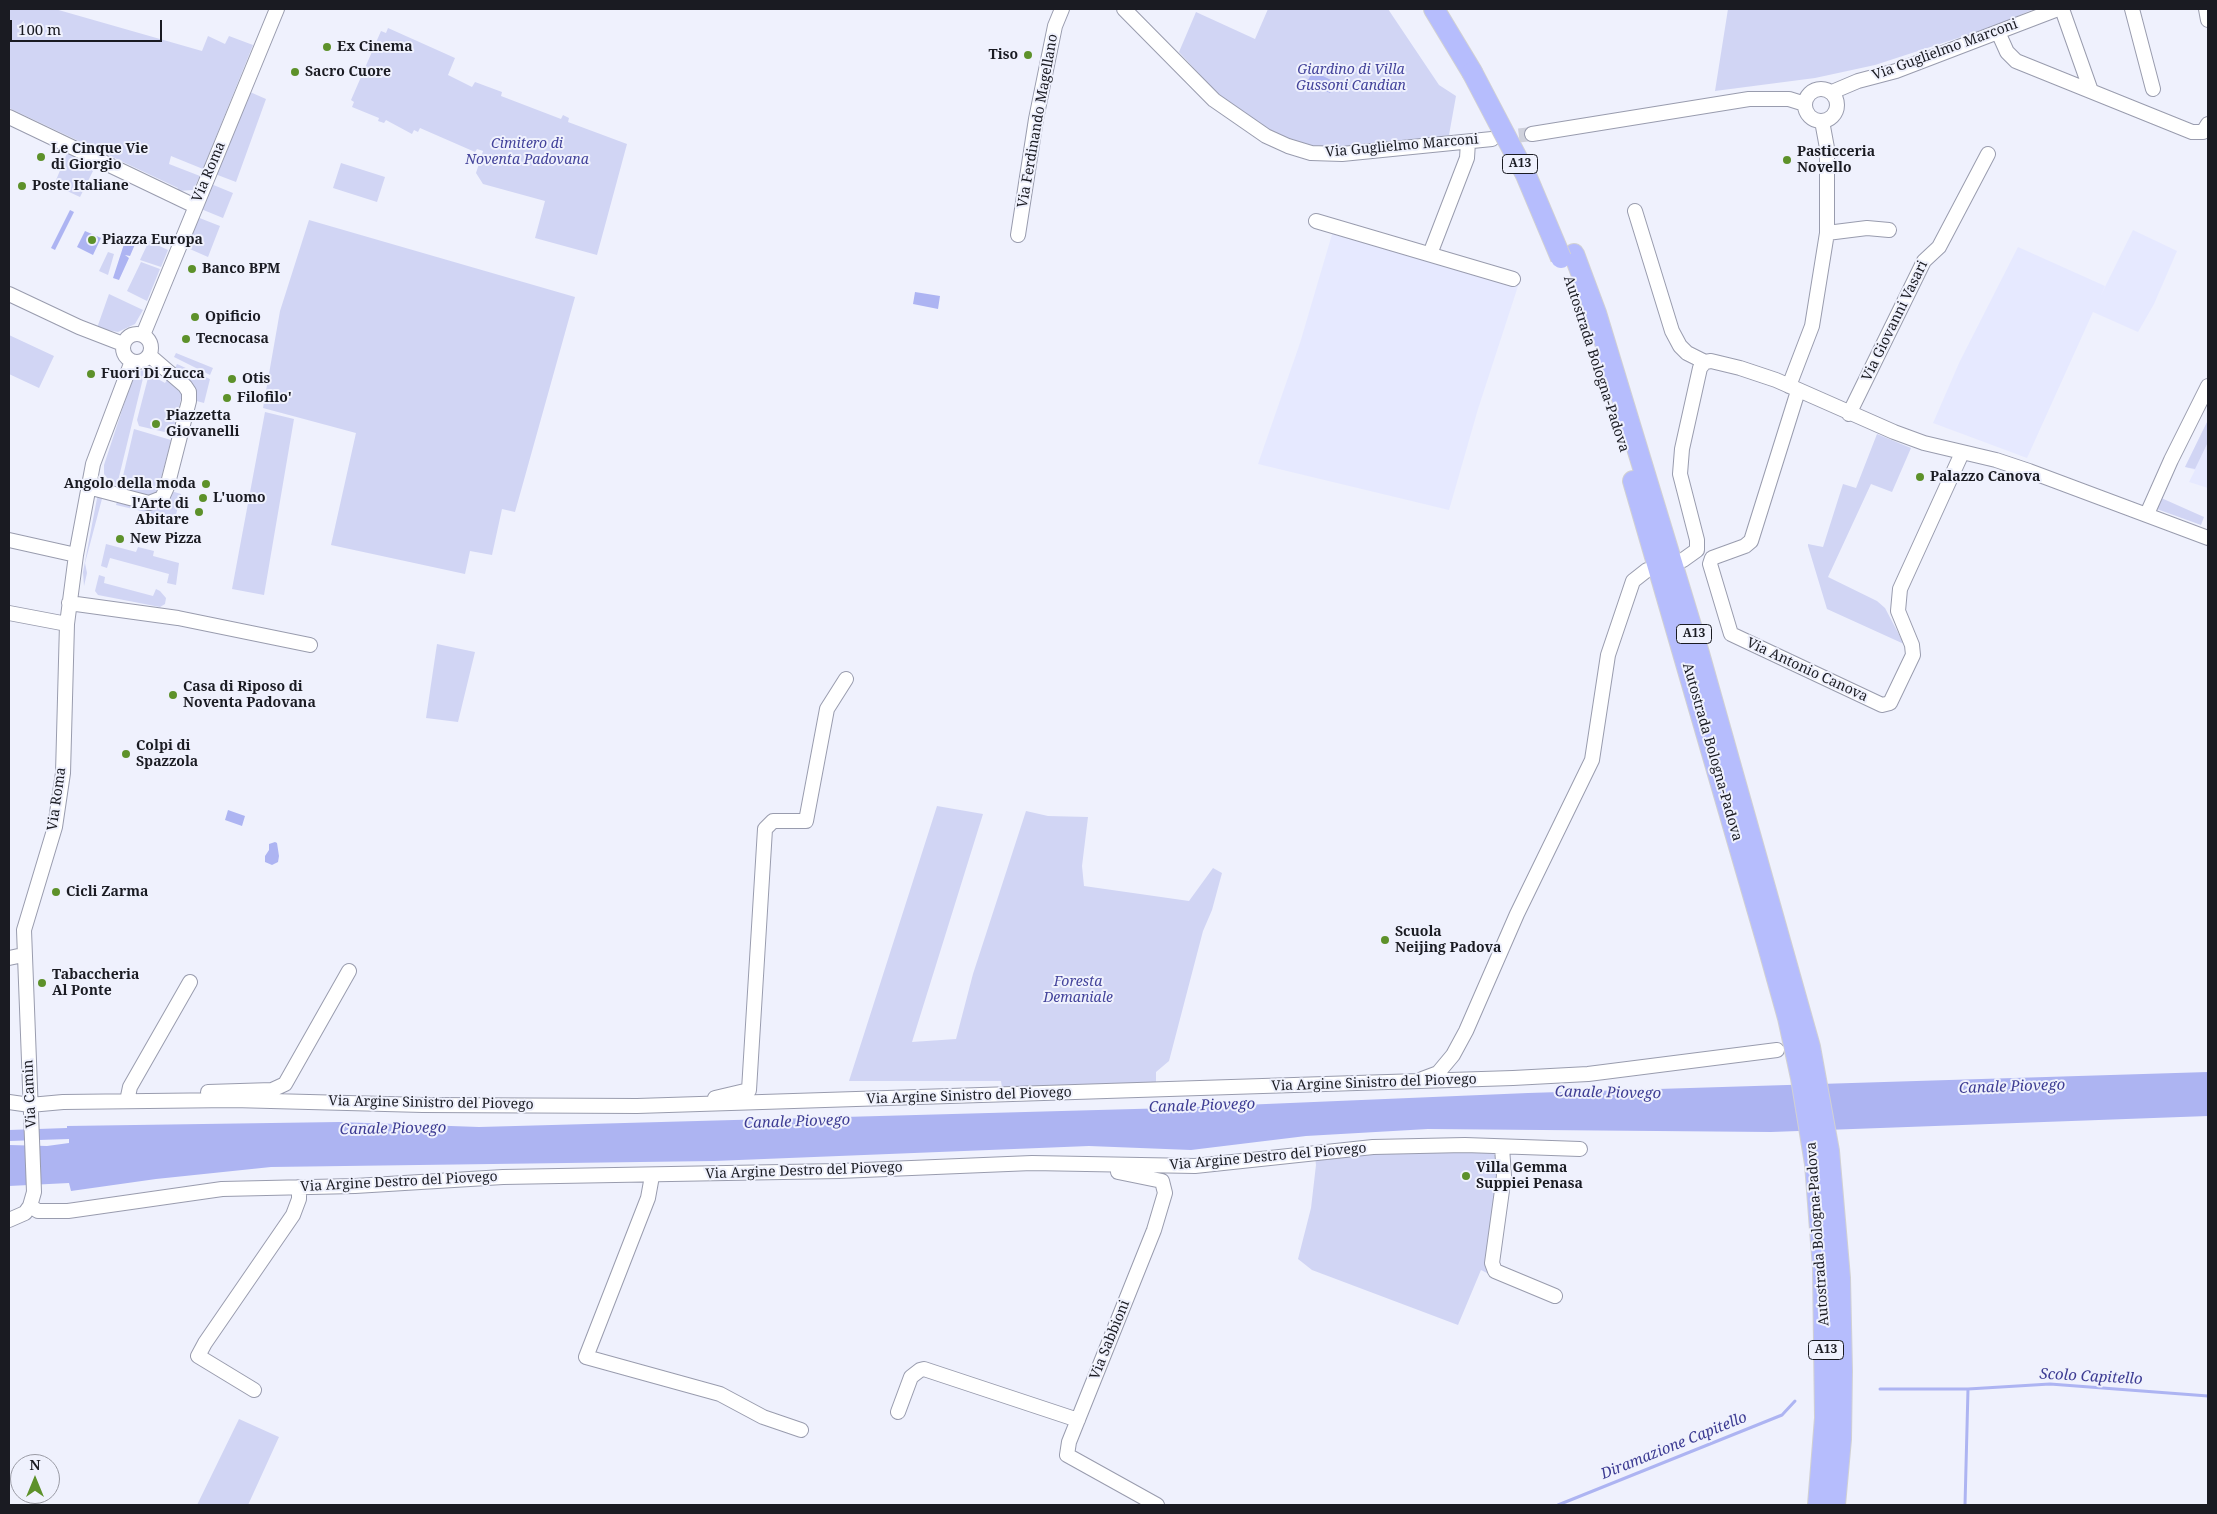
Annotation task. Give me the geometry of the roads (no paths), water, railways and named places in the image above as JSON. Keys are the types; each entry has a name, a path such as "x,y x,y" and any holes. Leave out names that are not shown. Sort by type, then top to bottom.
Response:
{"highway":[{"name":"Autostrada Bologna-Padova","path":"1434,9 1479,71"},
{"name":"Autostrada Bologna-Padova","path":"1449,9 1526,175 1567,256 1795,1018 1806,1106 1826,1196 1840,1278 1841,1439 1835,1505"},
{"name":"Autostrada Bologna-Padova","path":"1818,1505 1825,1418 1826,1196"}],"street":[{"name":"Via Roma","path":"143,335 277,9"},
{"name":"Via Ferdinando Magellano","path":"1018,235 1036,119 1055,26 1062,9"},
{"name":"Via Guglielmo Marconi","path":"1124,9 1214,100 1258,131 1288,146 1311,153 1342,154 1492,139"},
{"path":"2060,9 2091,91"},
{"name":"Via Guglielmo Marconi","path":"1805,104 1812,91 1822,89 1832,92 1858,81 1896,71 2060,9"},
{"path":"2132,9 2153,89"},
{"path":"2206,9 2208,20"},
{"path":"1998,32 2008,52 2016,61 2192,132 2200,133 2208,124"},
{"path":"1532,134 1748,100 1789,99 1805,104 1808,114 1822,121 1832,117 1837,107 1837,102 1832,92"},
{"path":"9,117 195,206"},
{"name":"Via Antonio Canova","path":"1822,121 1827,148 1827,233 1812,326 1751,541 1745,546 1712,558 1710,564 1731,634 1882,705 1890,703 1909,664 1913,649 1898,611 1900,589 1962,453"},
{"path":"1430,254 1467,158 1468,142"},
{"name":"Via Giovanni Vasari","path":"1849,414 1924,261 1939,247 1988,154"},
{"path":"1635,211 1672,331 1680,346 1687,353 1705,362 1712,361 1740,368 1793,388 1849,414 1924,443 2029,471 2208,538"},
{"path":"1316,221 1513,279"},
{"path":"1827,233 1868,228 1888,230"},
{"path":"9,294 79,327 123,344"},
{"path":"143,335 150,342 149,355 142,361 132,361 124,352 123,344 129,336 143,335"},
{"path":"88,487 149,503 162,498 167,488 189,401 189,392 149,355"},
{"name":"Via Roma","path":"23,955 24,930 55,827 62,773 67,624 76,555 88,487 102,438 132,361"},
{"path":"1683,560 1697,550 1697,540 1680,474 1682,449 1700,368 1705,362"},
{"path":"2147,514 2208,386"},
{"path":"9,540 76,555"},
{"path":"1414,1080 1426,1079 1438,1073 1453,1055 1466,1031 1517,914 1592,760 1602,683 1625,599 1633,580 1647,570"},
{"path":"69,604 178,618 310,645"},
{"path":"9,613 67,624"},
{"name":"Via Argine Sinistro del Piovego","path":"700,1104 723,1095 749,1090 765,828 773,821 806,821 827,709 846,679"},
{"path":"9,958 23,955"},
{"name":"Via Camin","path":"23,955 34,1192 30,1206"},
{"name":"Via Argine Sinistro del Piovego","path":"163,1100 226,1090 272,1090 285,1084 349,971"},
{"path":"127,1101 130,1087 190,982"},
{"name":"Via Argine Sinistro del Piovego","path":"9,1102 30,1106 64,1102 163,1100 302,1100 509,1106 700,1104 1414,1080 1426,1082 1588,1074 1777,1050"},
{"name":"Via Argine Destro del Piovego","path":"30,1206 38,1211 68,1212 105,1208 201,1191 299,1188 503,1177 652,1176 1032,1163 1195,1166 1373,1147 1580,1149"},
{"path":"1502,1147 1504,1176 1492,1263 1495,1271 1555,1296"},
{"name":"Via Sabbioni","path":"1110,1165 1114,1171 1162,1181 1165,1194 1154,1230 1069,1442 1067,1455 1157,1505"},
{"path":"652,1176 648,1198 586,1357 720,1394 763,1417 801,1430"},
{"path":"254,1390 198,1356 293,1215 299,1199 299,1188"},
{"path":"9,1220 25,1213 30,1206"},
{"path":"898,1412 911,1377 924,1369 1078,1420"}],"water":[{"path":"1313,71 1335,82 1330,93 1307,82"},
{"path":"70,210 74,212 55,250 51,248"},
{"path":"85,231 101,238 93,255 77,247"},
{"path":"126,238 136,242 130,256 125,255 129,258 119,280 113,278"},
{"path":"915,292 940,296 938,309 913,304"},
{"path":"228,810 245,816 242,826 225,820"},
{"path":"277,843 279,856 278,862 272,865 265,862 265,856 269,850 269,844"},
{"name":"Canale Piovego","path":"2208,1072 2208,1116 1771,1132 1428,1129 1306,1136 1191,1150 1089,1146 714,1161 271,1167 156,1179 71,1191 69,1183 9,1186 9,1145 47,1146 69,1143 69,1139 9,1141 9,1130 67,1128 67,1126 339,1122 479,1127 1171,1108 1528,1093"}],"waterway":[{"name":"Scolo Capitello","path":"1965,1505 1968,1389 2050,1384 2208,1396"},
{"name":"Diramazione Capitello","path":"1880,1389 1968,1389"},
{"name":"Diramazione Capitello","path":"1558,1505 1782,1415 1795,1401"}],"tunnel":[{"path":"1498,138 1532,134"}],"place":[{"name":"Ex Cinema","path":"327,47"},
{"name":"Tiso","path":"1028,55"},
{"name":"Sacro Cuore","path":"295,72"},
{"name":"Le Cinque Vie di Giorgio","path":"41,157"},
{"name":"Pasticceria Novello","path":"1787,160"},
{"name":"Poste Italiane","path":"22,186"},
{"name":"Piazza Europa","path":"92,240"},
{"name":"Banco BPM","path":"192,269"},
{"name":"Opificio","path":"195,317"},
{"name":"Tecnocasa","path":"186,339"},
{"name":"Fuori Di Zucca","path":"91,374"},
{"name":"Otis","path":"232,379"},
{"name":"Filofilo'","path":"227,398"},
{"name":"Piazzetta Giovanelli","path":"156,424"},
{"name":"Palazzo Canova","path":"1920,477"},
{"name":"Angolo della moda","path":"206,484"},
{"name":"L'uomo","path":"203,498"},
{"name":"l'Arte di Abitare","path":"199,512"},
{"name":"New Pizza","path":"120,539"},
{"name":"Casa di Riposo di Noventa Padovana","path":"173,695"},
{"name":"Colpi di Spazzola","path":"126,754"},
{"name":"Cicli Zarma","path":"56,892"},
{"name":"Scuola Neijing Padova","path":"1385,940"},
{"name":"Tabaccheria Al Ponte","path":"42,983"},
{"name":"Villa Gemma Suppiei Penasa","path":"1466,1176"}],"park label":[{"name":"Giardino di Villa Gussoni Candian","path":"1351,78"},
{"name":"Cimitero di Noventa Padovana","path":"527,152"},
{"name":"Foresta Demaniale","path":"1078,990"}]}
